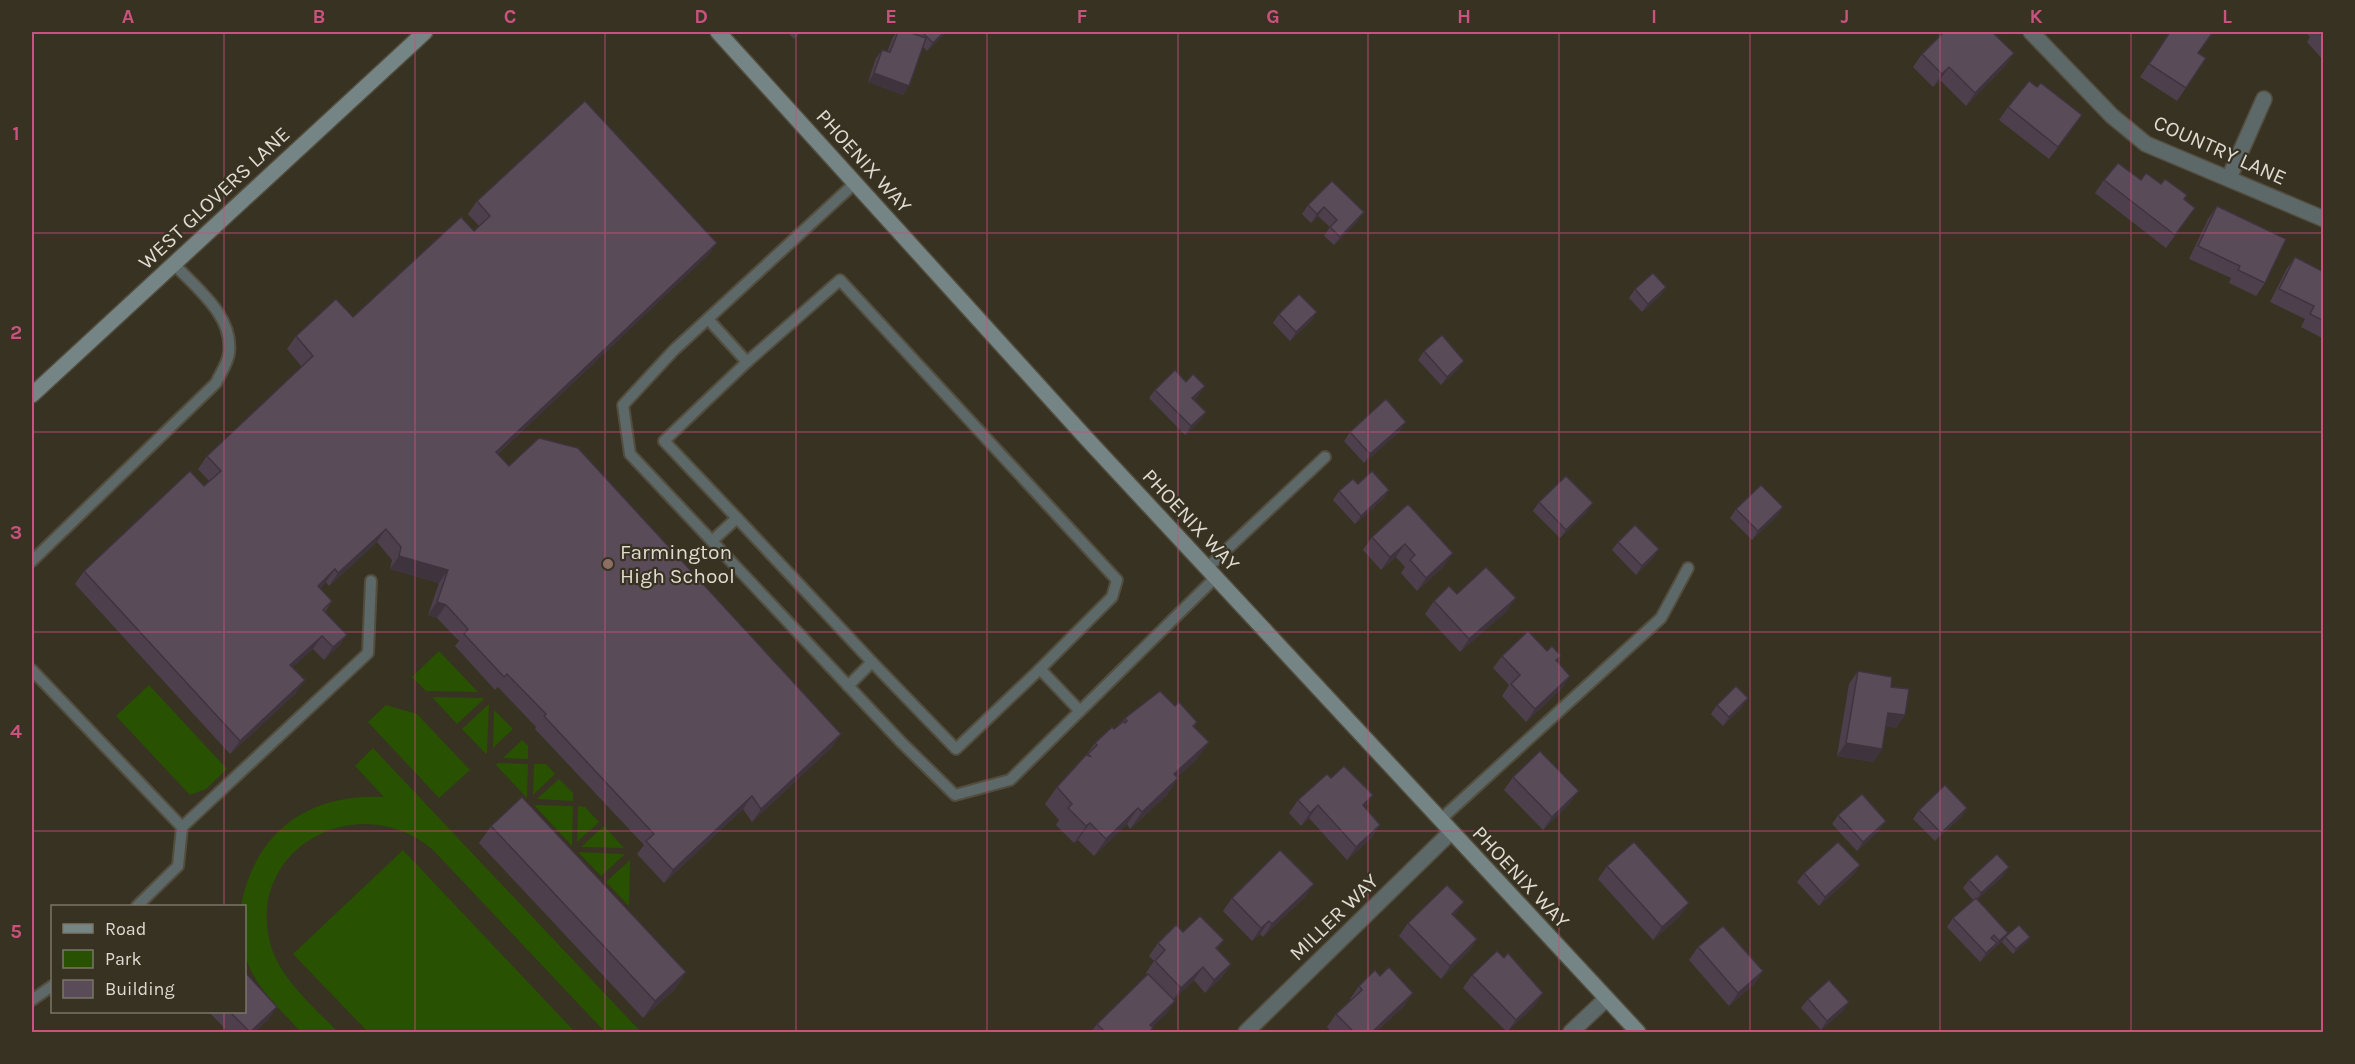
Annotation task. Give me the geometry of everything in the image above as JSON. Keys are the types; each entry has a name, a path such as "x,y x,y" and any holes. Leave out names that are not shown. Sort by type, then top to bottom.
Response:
{"street":[{"name":"WEST GLOVERS LANE","path":"32,395 425,32"},
{"name":"PHOENIX WAY","path":"718,32 1211,573 1638,1032"},
{"name":"COUNTRY LANE","path":"2031,32 2112,116 2146,144 2324,219"},
{"path":"2229,178 2264,99"},
{"name":"MILLER WAY","path":"1246,1032 1451,832"},
{"path":"1571,1032 1606,999"}],"lane":[{"path":"855,183 708,319 623,405 630,454 848,686 955,795 1010,780 1080,711 1325,457"},
{"path":"32,561 216,383 229,355 230,335 223,318 174,264"},
{"path":"840,280 1117,580 1112,597 956,749 664,441 747,362 840,280"},
{"path":"708,319 747,362"},
{"path":"712,541 737,518"},
{"path":"1440,820 1661,618 1688,568"},
{"path":"138,905 178,866 182,826 368,653 370,581"},
{"path":"848,686 872,662"},
{"path":"1040,669 1080,711"},
{"path":"32,670 182,826"},
{"path":"32,1000 51,987"}],"green space":[{"path":"439,651 478,692 426,691 412,677"},
{"path":"149,685 227,769 206,789 190,795 116,716"},
{"path":"432,697 483,698 484,699 457,724"},
{"path":"489,704 487,753 486,754 462,729"},
{"path":"386,705 417,714 470,770 439,798 368,722"},
{"path":"494,710 513,729 493,748"},
{"path":"522,740 528,746 528,759 503,758"},
{"path":"373,748 641,1032 605,1032 433,850 404,832 373,824 343,826 315,837 292,855 275,879 267,909 270,943 275,956 298,991 338,1032 301,1032 266,994 252,973 246,957 246,905 241,905 248,880 259,857 273,837 290,822 309,810 332,802 357,797 384,797 355,766"},
{"path":"498,763 528,764 527,798 496,765"},
{"path":"534,764 546,764 555,774 533,795"},
{"path":"559,779 573,793 573,801 537,799"},
{"path":"534,805 573,806 572,846"},
{"path":"578,806 585,807 599,822 577,842"},
{"path":"604,826 624,848 581,847"},
{"path":"403,850 575,1032 368,1032 293,954"},
{"path":"578,852 625,854 601,876"},
{"path":"630,860 629,906 606,882"}],"building":[{"path":"898,32 908,32 926,38 909,86 874,73 882,50 890,52"},
{"path":"922,32 944,32 933,43"},
{"path":"1944,32 1992,32 2014,53 1975,93 1949,67 1942,74 1922,54"},
{"path":"2170,32 2213,32 2198,53 2206,58 2186,88 2149,64"},
{"path":"2029,81 2037,87 2041,83 2082,115 2058,147 2008,107"},
{"path":"585,101 717,243 496,452 509,466 539,438 578,448 841,734 761,809 752,796 673,870 646,841 654,834 544,716 546,714 507,674 504,677 464,634 468,629 446,605 437,602 448,570 399,556 401,547 386,529 338,573 335,569 318,586 332,601 323,610 347,635 333,647 322,636 290,665 305,680 240,741 84,571 190,471 204,486 221,471 207,456 313,356 296,336 336,299 353,317 461,217 474,231 490,216 477,201"},
{"path":"2118,163 2141,180 2146,173 2161,184 2165,179 2187,195 2184,199 2195,208 2175,235 2104,180"},
{"path":"1332,181 1364,212 1340,237 1330,227 1337,220 1324,207 1317,214 1308,205"},
{"path":"2217,206 2286,239 2265,283 2238,270 2240,266 2198,246"},
{"path":"2295,257 2324,272 2324,321 2310,314 2314,306 2279,289"},
{"path":"1653,273 1666,287 1648,304 1635,289"},
{"path":"1299,294 1317,312 1296,332 1279,314"},
{"path":"1442,335 1464,361 1447,377 1424,351"},
{"path":"1175,370 1186,382 1193,374 1205,386 1192,398 1206,412 1191,426 1155,390"},
{"path":"1386,399 1406,422 1370,454 1350,432"},
{"path":"1372,471 1389,490 1361,516 1339,491 1353,479 1358,484"},
{"path":"1566,476 1593,503 1566,530 1539,502"},
{"path":"1761,485 1783,507 1758,531 1736,509"},
{"path":"1408,504 1453,553 1426,578 1410,560 1415,555 1405,544 1390,557 1372,537"},
{"path":"1635,525 1659,549 1642,566 1618,542"},
{"path":"1486,567 1516,598 1469,639 1434,601 1449,586 1457,594"},
{"path":"1528,631 1547,651 1552,646 1561,656 1556,660 1570,676 1535,709 1511,684 1520,675 1502,656"},
{"path":"1858,671 1892,677 1891,687 1909,689 1905,715 1888,713 1882,749 1846,743"},
{"path":"1736,686 1748,698 1729,717 1717,705"},
{"path":"1160,691 1175,706 1179,702 1197,722 1193,726 1209,742 1174,774 1178,778 1142,812 1138,808 1106,839 1090,823 1086,826 1068,808 1072,804 1057,787 1086,755 1090,756 1088,754 1097,745 1095,743 1112,727 1114,729 1124,721 1125,723 1127,721 1125,718"},
{"path":"1540,751 1579,791 1552,817 1513,777"},
{"path":"1344,766 1373,795 1363,805 1380,825 1356,847 1318,805 1310,813 1298,800 1327,774 1331,778"},
{"path":"1945,785 1967,808 1941,833 1919,810"},
{"path":"1862,794 1886,821 1863,842 1838,815"},
{"path":"522,797 686,972 655,1001 491,826"},
{"path":"1634,842 1689,903 1662,927 1607,866"},
{"path":"1838,842 1860,865 1825,897 1804,873"},
{"path":"1280,850 1314,884 1272,924 1269,921 1261,928 1232,898"},
{"path":"1997,854 2009,867 1981,893 1969,880"},
{"path":"1447,885 1464,902 1452,914 1477,939 1450,966 1408,923"},
{"path":"1976,898 2008,933 1999,941 1994,935 1991,938 1997,943 1986,953 1953,918"},
{"path":"1200,916 1224,940 1216,948 1231,964 1214,980 1203,967 1181,988 1155,961 1165,950 1158,943 1176,925 1183,932"},
{"path":"2019,925 2030,937 2016,949 2005,937"},
{"path":"1723,926 1763,971 1738,993 1698,947"},
{"path":"1497,951 1504,958 1508,953 1543,993 1516,1020 1472,975"},
{"path":"1389,967 1413,993 1372,1032 1354,1032 1336,1014 1362,990 1359,986 1375,970 1380,976"},
{"path":"246,973 277,1007 250,1032 231,1013 246,1013"},
{"path":"1148,974 1175,1001 1150,1025 1153,1028 1149,1032 1105,1032 1097,1024"},
{"path":"1829,980 1849,1002 1827,1021 1808,999"}],"place":[{"name":"Farmington High School","path":"608,564"}]}
